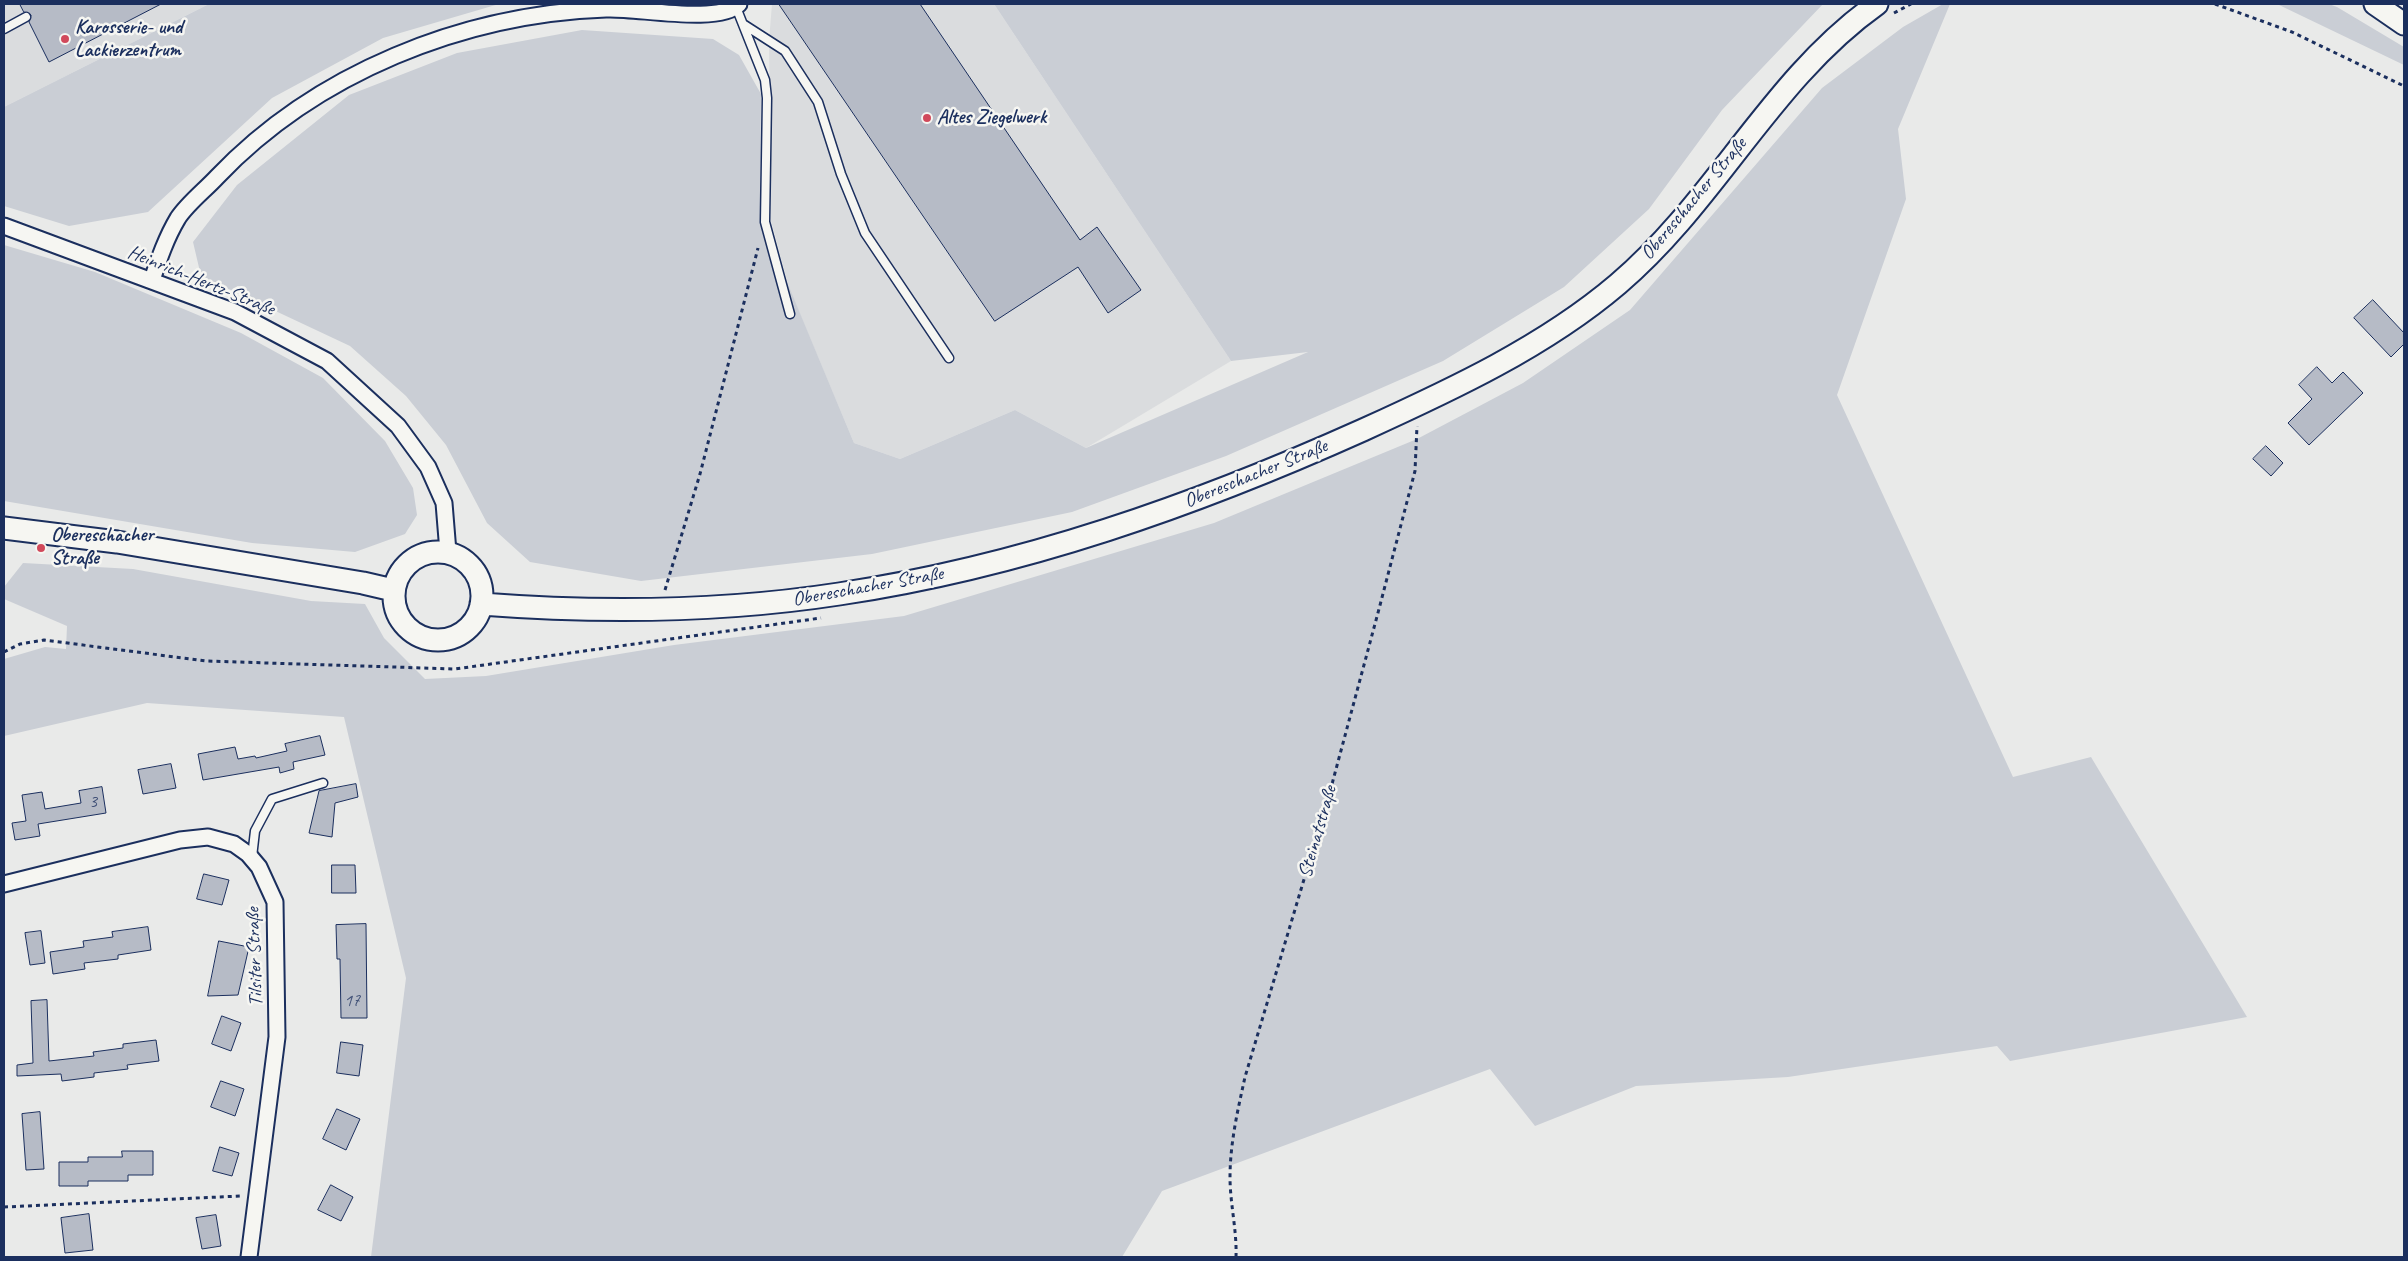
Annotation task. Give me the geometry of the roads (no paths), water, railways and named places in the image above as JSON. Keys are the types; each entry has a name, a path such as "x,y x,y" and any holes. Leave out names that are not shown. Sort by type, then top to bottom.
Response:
{"main road":[{"path":"2375,4 2404,24"},
{"name":"Obereschacher Straße","path":"481,604 659,609 786,601 840,594 932,577 1036,551 1127,524 1202,497 1305,456 1417,418 1567,322 1616,286 1656,249 1781,92 1818,52 1858,16 1883,10"},
{"path":"4,528 117,542 363,583 393,590"},
{"path":"448,552 463,560 475,571 480,582 481,604 472,624 463,632 448,638 431,639 410,631 402,622 396,613 393,590 400,573 412,559 423,553 448,552"}],"street":[{"path":"152,280 163,246 179,216 234,160 298,109 345,79 399,54 475,30 533,16 607,8 713,15 737,5"},
{"name":"Heinrich-Hertz-Straße","path":"4,226 235,312 327,361 398,426 428,467 444,503 448,552"},
{"name":"Tilsiter Straße","path":"4,884 180,840 208,837 234,844 259,867 275,902 277,1037 249,1257"}],"lane":[{"path":"737,5 765,80 767,98 765,222 790,314"},
{"path":"4,29 26,17"},
{"path":"743,24 785,51 818,102 841,174 865,233 949,358"},
{"path":"252,859 255,832 272,799 322,783"}],"place":[{"name":"Karosserie- und Lackierzentrum","path":"65,39"},
{"name":"Altes Ziegelwerk","path":"927,118"},
{"name":"Obereschacher Straße","path":"41,548"}]}
